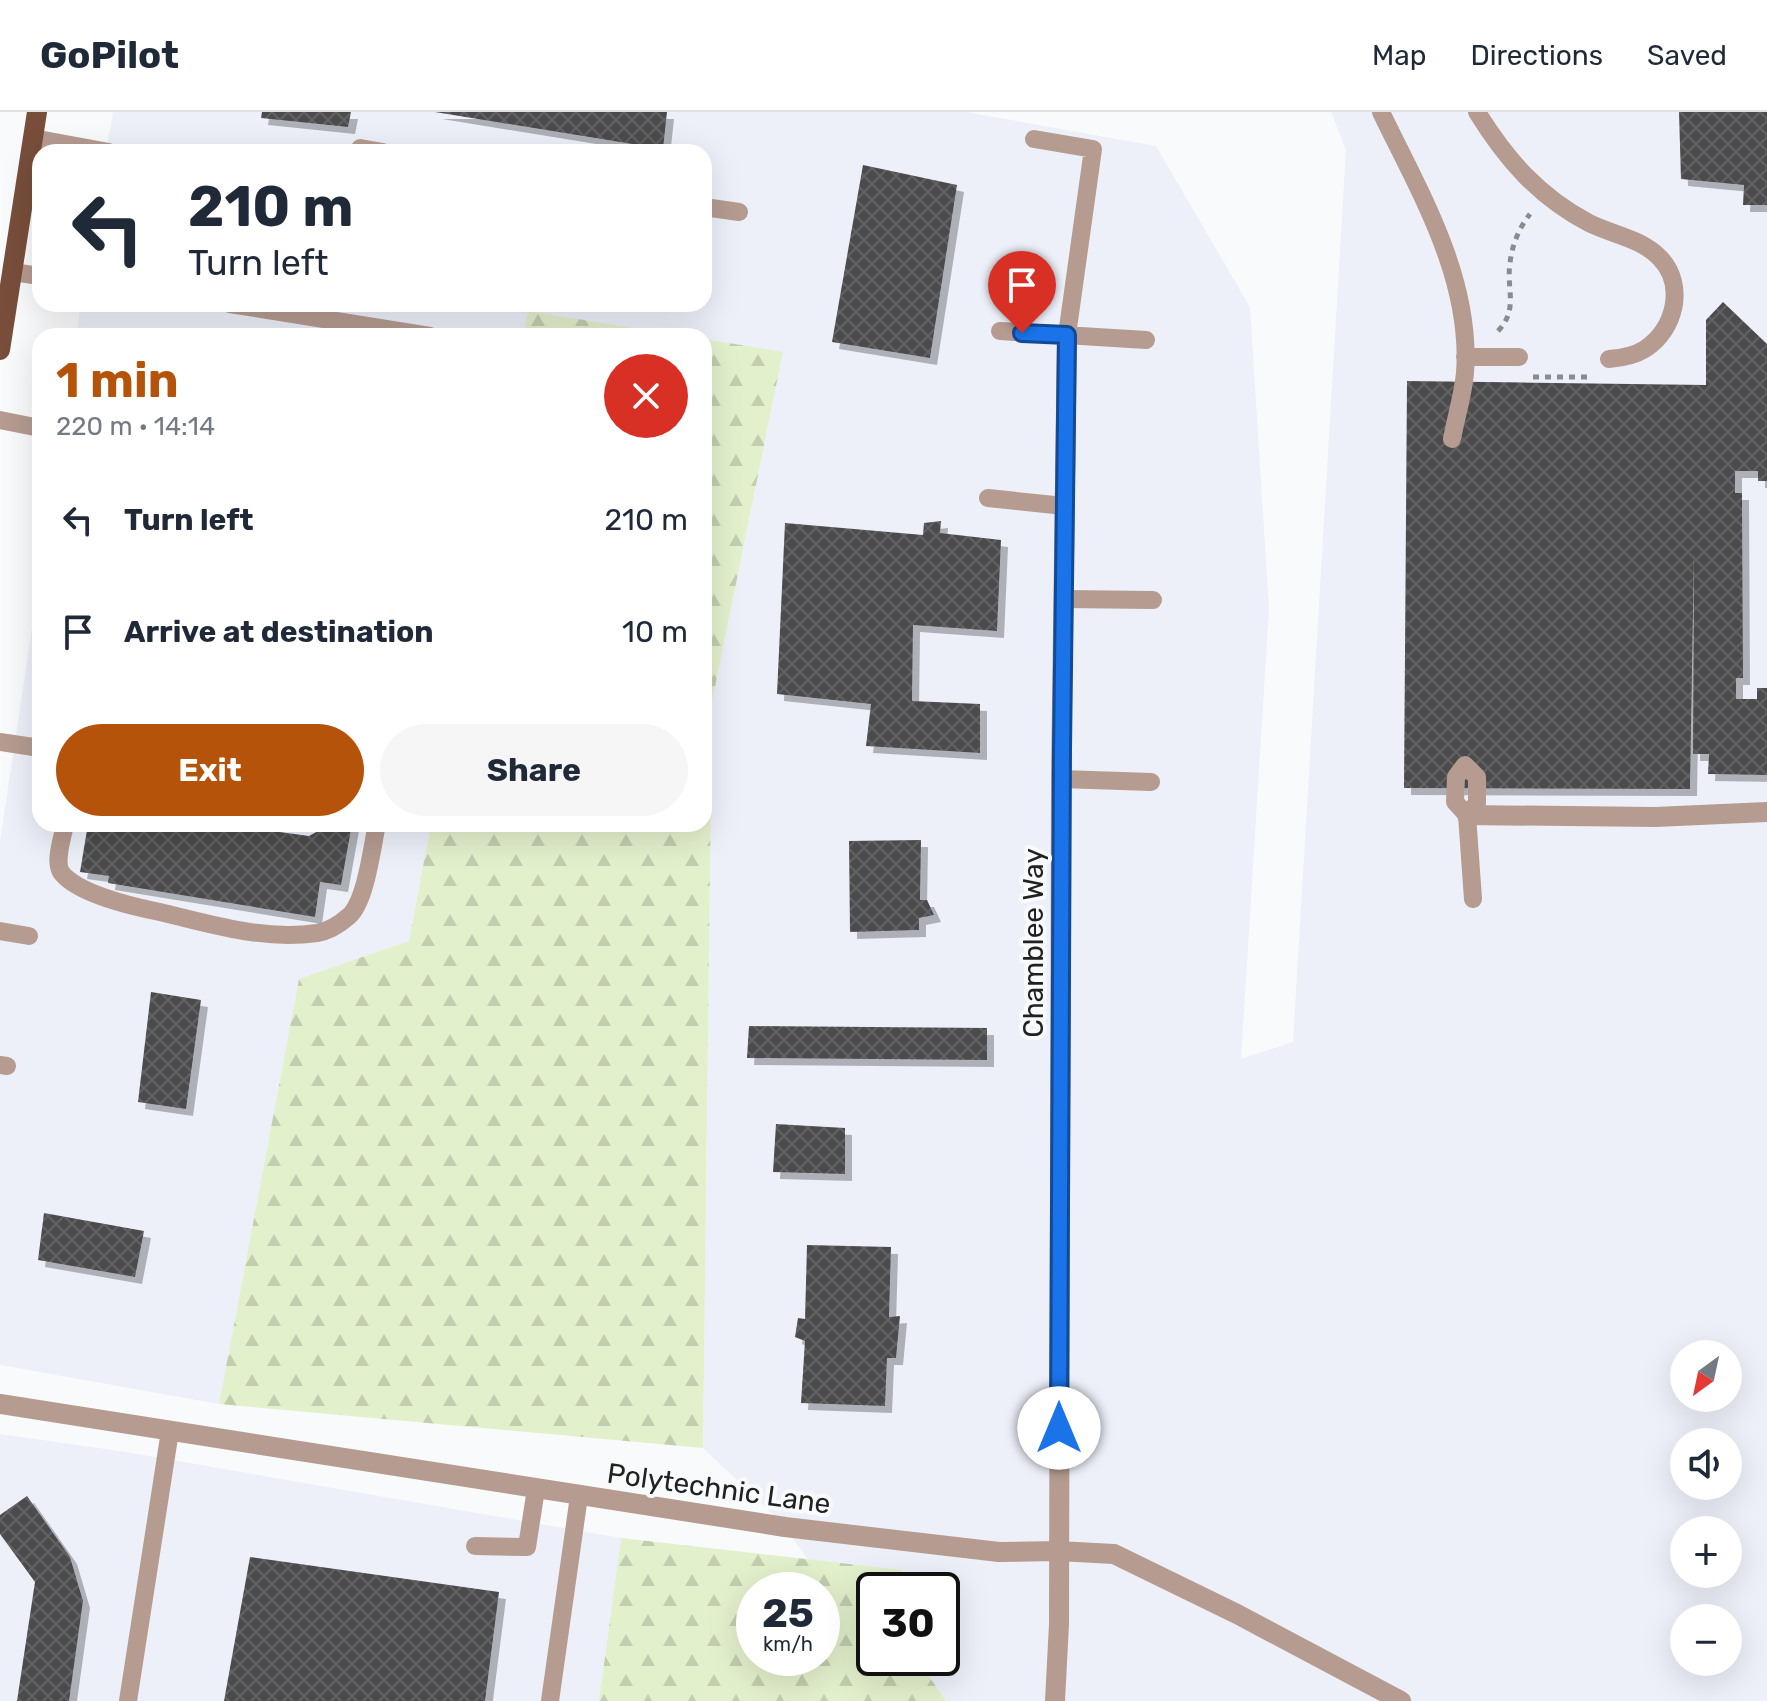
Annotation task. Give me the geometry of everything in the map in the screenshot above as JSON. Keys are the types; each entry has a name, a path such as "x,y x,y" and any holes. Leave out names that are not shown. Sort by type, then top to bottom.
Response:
{"main road":[{"path":"32,144 37,112"},
{"path":"0,350 32,144"}],"street":[{"name":"Chamblee Way","path":"1055,1701 1067,335"},
{"path":"1467,815 1655,817 1767,812"},
{"name":"Polytechnic Lane","path":"0,1404 785,1527 999,1552 1114,1554 1237,1614 1401,1701"}],"lane":[{"path":"1381,112 1447,256 1460,307 1470,356 1452,439"},
{"path":"1477,112 1495,142 1519,172 1545,195 1587,222 1633,239 1668,267 1675,287 1673,310 1664,331 1636,354 1608,368"},
{"path":"33,138 66,144"},
{"path":"1034,139 1093,149 1067,335"},
{"path":"712,208 739,212"},
{"path":"12,272 32,275"},
{"path":"280,312 380,328"},
{"path":"1000,331 1146,340"},
{"path":"1470,356 1519,357"},
{"path":"0,420 32,426"},
{"path":"988,498 1064,506"},
{"path":"1063,599 1153,600"},
{"path":"0,742 32,747"},
{"path":"1061,779 1151,782"},
{"path":"1467,815 1473,899"},
{"path":"63,832 58,861 61,871 72,882 120,904 188,921 264,934 297,935 332,928 352,914 360,897 375,832"},
{"path":"0,931 29,936"},
{"path":"128,1701 170,1431"},
{"path":"475,1546 527,1547 536,1489"},
{"path":"550,1701 579,1496"}],"path":[{"path":"1470,356 1508,321 1511,302 1509,265 1516,237 1526,218 1545,195"},
{"path":"1528,377 1608,368"}],"shaded area":[{"path":"113,112 966,112 1156,146 1250,307 1269,610 1241,1059 1293,1042 1346,150 1331,112 1767,112 1767,1701 946,1701 929,1676 960,1676 960,1572 856,1572 856,1593 840,1595 840,1572 817,1572 779,1520 703,1448 712,702 783,353 712,340 712,328 633,328 534,312 712,312 712,144 107,144"},
{"path":"80,312 528,312 525,328 77,328"},
{"path":"32,628 32,832 429,832 409,941 299,980 219,1404 0,1365 0,841"},
{"path":"0,1434 126,1452 621,1538 599,1701 0,1701"}],"green space":[{"path":"528,312 534,312 633,328 525,328"},
{"path":"712,340 783,352 712,702"},
{"path":"429,832 710,832 703,1448 219,1404 299,979 409,941"},
{"path":"621,1538 902,1570 856,1572 856,1676 929,1676 946,1701 599,1701"}],"building":[{"path":"262,112 351,112 348,127 261,118"},
{"path":"435,112 667,112 664,144 632,144"},
{"path":"1679,112 1767,112 1767,205 1743,205 1744,185 1681,179"},
{"path":"863,165 957,185 930,358 832,342"},
{"path":"1723,302 1767,344 1767,481 1758,481 1758,471 1735,471 1735,493 1742,493 1743,678 1736,678 1736,699 1757,699 1757,688 1767,688 1767,775 1708,774 1709,754 1693,754 1694,554 1690,789 1404,788 1407,381 1706,385 1706,320"},
{"path":"941,521 940,533 1001,540 997,631 913,625 912,701 980,704 980,753 866,746 871,704 777,694 785,523 923,535 924,523"},
{"path":"87,832 280,832 309,836 316,832 351,832 341,885 320,882 315,917 108,883 109,876 80,872"},
{"path":"921,840 920,900 927,900 934,915 919,918 919,930 850,932 849,841"},
{"path":"151,992 201,1000 186,1109 138,1102"},
{"path":"749,1026 987,1028 987,1060 747,1058"},
{"path":"776,1124 845,1128 845,1174 773,1172"},
{"path":"44,1213 144,1231 135,1277 38,1260"},
{"path":"807,1245 891,1247 889,1317 900,1316 896,1358 887,1358 885,1406 801,1403 805,1341 795,1337 798,1318 805,1319"},
{"path":"27,1496 70,1557 83,1601 69,1701 17,1701 35,1582 0,1534 0,1515"},
{"path":"250,1557 499,1592 485,1701 224,1701"}],"route":[{"path":"1022,333 1067,335 1059,1428"}]}
